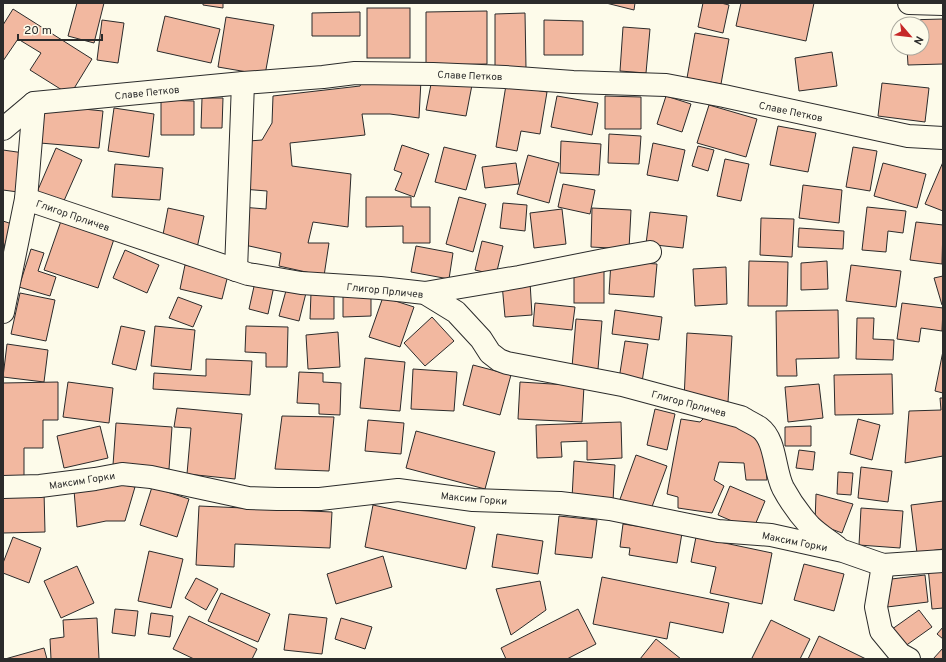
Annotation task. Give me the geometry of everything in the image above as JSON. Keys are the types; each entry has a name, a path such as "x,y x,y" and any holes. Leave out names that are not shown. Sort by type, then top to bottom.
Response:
{"street":[{"path":"909,3 943,4"},
{"name":"Славе Петков","path":"34,103 355,73 457,75 573,82 666,85 908,136 943,138"},
{"path":"236,270 243,83"},
{"path":"3,129 34,103"},
{"path":"3,312 26,199 34,103"},
{"name":"Глигор Прличев","path":"26,199 248,274 301,282 425,293 456,312 481,339 490,353 499,360 507,363 622,385 741,417 756,426 767,436 773,451 777,474 796,508 810,526 843,551"},
{"path":"425,293 519,278 650,252"},
{"name":"Максим Горки","path":"3,487 47,486 122,474 151,477 248,498 320,499 398,490 473,500 560,503 610,509 718,531 771,535 843,551 883,565 943,561"},
{"path":"883,565 876,607 881,631 900,654 909,659"}],"building":[{"path":"77,3 104,3 94,43 68,36"},
{"path":"203,3 223,3 223,8 203,5"},
{"path":"606,3 635,3 634,10"},
{"path":"703,3 721,3 729,5 723,33 698,27"},
{"path":"741,3 814,3 806,41 736,26"},
{"path":"367,8 410,8 410,58 367,58"},
{"path":"13,9 92,59 70,95 30,70 41,53 18,39 3,61 3,25"},
{"path":"487,11 487,64 426,65 426,12"},
{"path":"360,12 360,36 312,36 312,13"},
{"path":"525,13 526,68 495,69 495,14"},
{"path":"165,16 220,29 211,63 157,51"},
{"path":"226,17 274,25 265,75 218,67"},
{"path":"930,19 943,19 943,64 908,65 907,56 930,56"},
{"path":"102,20 124,23 118,63 97,60"},
{"path":"544,20 583,21 583,55 544,55"},
{"path":"623,27 650,29 646,73 620,71"},
{"path":"695,33 729,39 721,84 687,78"},
{"path":"832,52 837,86 799,91 795,58"},
{"path":"365,77 421,80 419,118 390,114 362,114 365,135 290,143 292,166 351,174 348,227 313,222 308,243 329,243 324,276 279,266 281,253 240,244 241,207 266,209 267,191 242,189 249,141 262,140 272,123 273,96 360,86"},
{"path":"432,79 472,85 466,116 426,110"},
{"path":"882,83 929,88 925,122 878,116"},
{"path":"506,85 547,92 540,134 521,131 517,151 496,147"},
{"path":"557,96 598,103 592,135 551,127"},
{"path":"605,96 641,97 641,129 605,129"},
{"path":"666,96 691,104 682,132 657,124"},
{"path":"202,98 223,98 222,128 201,128"},
{"path":"161,100 194,101 194,135 161,135"},
{"path":"44,105 103,111 99,148 40,143"},
{"path":"709,105 757,119 746,157 697,143"},
{"path":"114,108 154,114 149,157 108,151"},
{"path":"778,126 816,133 808,172 770,165"},
{"path":"609,134 641,136 639,164 608,163"},
{"path":"561,141 601,144 599,175 560,173"},
{"path":"653,143 685,150 678,181 647,175"},
{"path":"402,145 429,154 414,197 395,190 402,173 394,170"},
{"path":"698,146 714,150 708,171 692,166"},
{"path":"444,147 476,155 466,190 435,182"},
{"path":"853,147 877,151 870,191 846,187"},
{"path":"56,148 82,160 63,203 37,192"},
{"path":"3,150 24,153 18,192 3,190"},
{"path":"528,155 559,163 549,203 517,194"},
{"path":"725,159 749,164 741,201 717,196"},
{"path":"943,162 943,211 925,204"},
{"path":"516,163 519,184 485,188 482,167"},
{"path":"883,163 926,174 917,208 874,196"},
{"path":"115,164 163,168 160,200 112,197"},
{"path":"563,184 595,190 590,214 558,207"},
{"path":"803,185 842,190 839,223 799,218"},
{"path":"366,197 411,197 411,207 430,207 430,243 403,243 403,226 366,227"},
{"path":"459,197 486,204 473,252 446,244"},
{"path":"503,203 527,205 525,231 500,228"},
{"path":"867,207 906,211 903,233 888,231 886,252 862,250"},
{"path":"168,208 204,216 197,248 162,240"},
{"path":"592,208 631,210 629,249 591,247"},
{"path":"562,209 566,244 534,248 530,213"},
{"path":"650,212 687,216 683,248 646,244"},
{"path":"761,218 794,219 792,257 760,255"},
{"path":"3,221 12,224 3,250"},
{"path":"61,221 114,239 98,288 44,270"},
{"path":"916,222 943,225 942,264 910,260"},
{"path":"799,228 844,231 843,249 798,247"},
{"path":"482,241 503,246 496,275 475,270"},
{"path":"416,246 453,253 449,279 411,272"},
{"path":"31,249 44,253 38,271 56,277 50,296 19,287"},
{"path":"125,250 159,265 147,293 113,278"},
{"path":"611,261 657,264 654,297 609,294"},
{"path":"749,261 788,262 787,306 748,306"},
{"path":"827,261 828,289 801,290 801,263"},
{"path":"185,265 228,275 222,299 180,289"},
{"path":"851,265 901,271 896,307 846,301"},
{"path":"726,267 727,304 695,306 693,269"},
{"path":"574,268 604,268 604,303 574,303"},
{"path":"943,276 943,305 942,305 934,278"},
{"path":"255,282 274,286 268,314 249,309"},
{"path":"530,282 532,315 505,317 502,284"},
{"path":"287,287 306,293 299,321 279,316"},
{"path":"20,293 55,300 46,341 11,334"},
{"path":"311,293 334,293 334,319 310,319"},
{"path":"371,293 371,316 343,317 343,294"},
{"path":"178,297 202,306 193,327 169,318"},
{"path":"383,297 414,307 400,347 369,337"},
{"path":"535,303 575,307 572,330 533,326"},
{"path":"902,303 943,308 942,331 921,328 919,342 897,339"},
{"path":"615,310 662,317 659,340 612,334"},
{"path":"838,310 839,358 796,359 797,376 777,376 776,311"},
{"path":"432,317 454,341 425,366 404,343"},
{"path":"857,318 874,318 873,339 894,340 893,360 856,359"},
{"path":"576,319 602,321 598,369 572,367"},
{"path":"121,326 145,331 136,370 112,364"},
{"path":"155,326 195,330 191,370 151,366"},
{"path":"246,326 288,327 287,367 266,367 266,353 245,352"},
{"path":"338,332 340,367 308,369 306,335"},
{"path":"687,333 732,336 728,402 684,400"},
{"path":"625,341 648,344 642,382 619,379"},
{"path":"7,344 48,350 44,382 3,377"},
{"path":"943,351 943,393 935,391"},
{"path":"365,358 405,362 400,411 360,408"},
{"path":"206,359 252,361 250,395 153,389 154,373 206,376"},
{"path":"473,365 511,375 500,415 463,405"},
{"path":"413,369 457,372 454,411 411,409"},
{"path":"299,372 323,373 323,382 341,383 340,415 319,414 319,404 297,403"},
{"path":"892,374 893,414 835,415 834,375"},
{"path":"58,382 58,420 43,420 43,448 24,448 24,478 3,478 3,383"},
{"path":"68,382 113,388 109,423 63,417"},
{"path":"520,382 584,386 582,422 518,419"},
{"path":"819,384 823,418 788,422 785,387"},
{"path":"940,398 943,398 943,456 905,463 909,411 941,410"},
{"path":"177,408 242,414 235,479 187,474 191,428 174,427"},
{"path":"655,409 675,414 667,450 647,445"},
{"path":"282,416 334,417 329,471 275,469"},
{"path":"705,417 762,432 767,480 746,480 744,463 719,462 714,480 724,486 712,513 678,508 678,497 667,494 681,419 700,422"},
{"path":"858,419 880,425 872,460 850,454"},
{"path":"368,420 404,423 401,454 365,451"},
{"path":"621,422 622,458 587,460 587,441 561,442 562,457 537,458 536,425"},
{"path":"116,423 172,427 169,469 113,465"},
{"path":"100,426 108,458 64,468 57,436"},
{"path":"811,426 811,446 785,446 785,427"},
{"path":"416,431 495,452 485,489 406,468"},
{"path":"799,450 815,452 813,470 796,468"},
{"path":"636,455 667,466 650,512 619,502"},
{"path":"574,461 615,465 613,501 572,498"},
{"path":"861,467 892,471 888,502 858,498"},
{"path":"838,472 853,473 851,495 837,494"},
{"path":"107,482 135,487 125,521 106,521 77,527 74,490"},
{"path":"730,486 765,501 753,530 718,515"},
{"path":"152,487 189,499 177,537 140,525"},
{"path":"44,491 45,532 3,533 3,492"},
{"path":"816,494 853,504 842,533 815,523"},
{"path":"943,501 943,549 917,553 911,505"},
{"path":"373,505 475,527 466,569 365,547"},
{"path":"199,506 332,512 330,548 235,544 234,567 196,565"},
{"path":"861,508 903,511 900,548 859,545"},
{"path":"559,516 597,520 592,558 555,554"},
{"path":"623,524 682,533 677,563 629,555 630,548 620,547"},
{"path":"497,534 543,541 538,574 492,567"},
{"path":"13,537 41,548 29,583 3,573 3,563"},
{"path":"696,537 772,553 762,604 710,593 716,567 691,562"},
{"path":"149,551 183,559 171,608 138,601"},
{"path":"383,556 392,587 336,604 327,574"},
{"path":"804,564 844,574 834,611 794,600"},
{"path":"77,566 94,603 61,618 44,581"},
{"path":"943,566 943,608 932,609 928,567"},
{"path":"925,575 928,602 887,607 883,580"},
{"path":"602,577 729,603 723,633 670,622 667,639 593,624"},
{"path":"196,578 218,589 206,610 185,598"},
{"path":"540,581 546,610 511,635 496,589"},
{"path":"221,593 270,614 258,642 208,621"},
{"path":"115,609 138,611 135,636 112,633"},
{"path":"578,609 596,644 567,659 506,659 501,648"},
{"path":"919,610 932,627 901,649 888,632"},
{"path":"151,613 173,616 170,637 148,634"},
{"path":"289,614 327,618 322,654 284,650"},
{"path":"189,616 257,649 252,659 194,659 173,649"},
{"path":"97,618 99,659 51,659 50,639 64,637 63,620"},
{"path":"341,618 372,627 365,649 335,639"},
{"path":"771,620 810,639 800,659 752,658"},
{"path":"943,627 943,639 937,634"},
{"path":"819,636 866,659 808,659"},
{"path":"656,639 681,659 640,659"},
{"path":"44,648 47,659 5,659"},
{"path":"943,648 943,659 933,659"}]}
